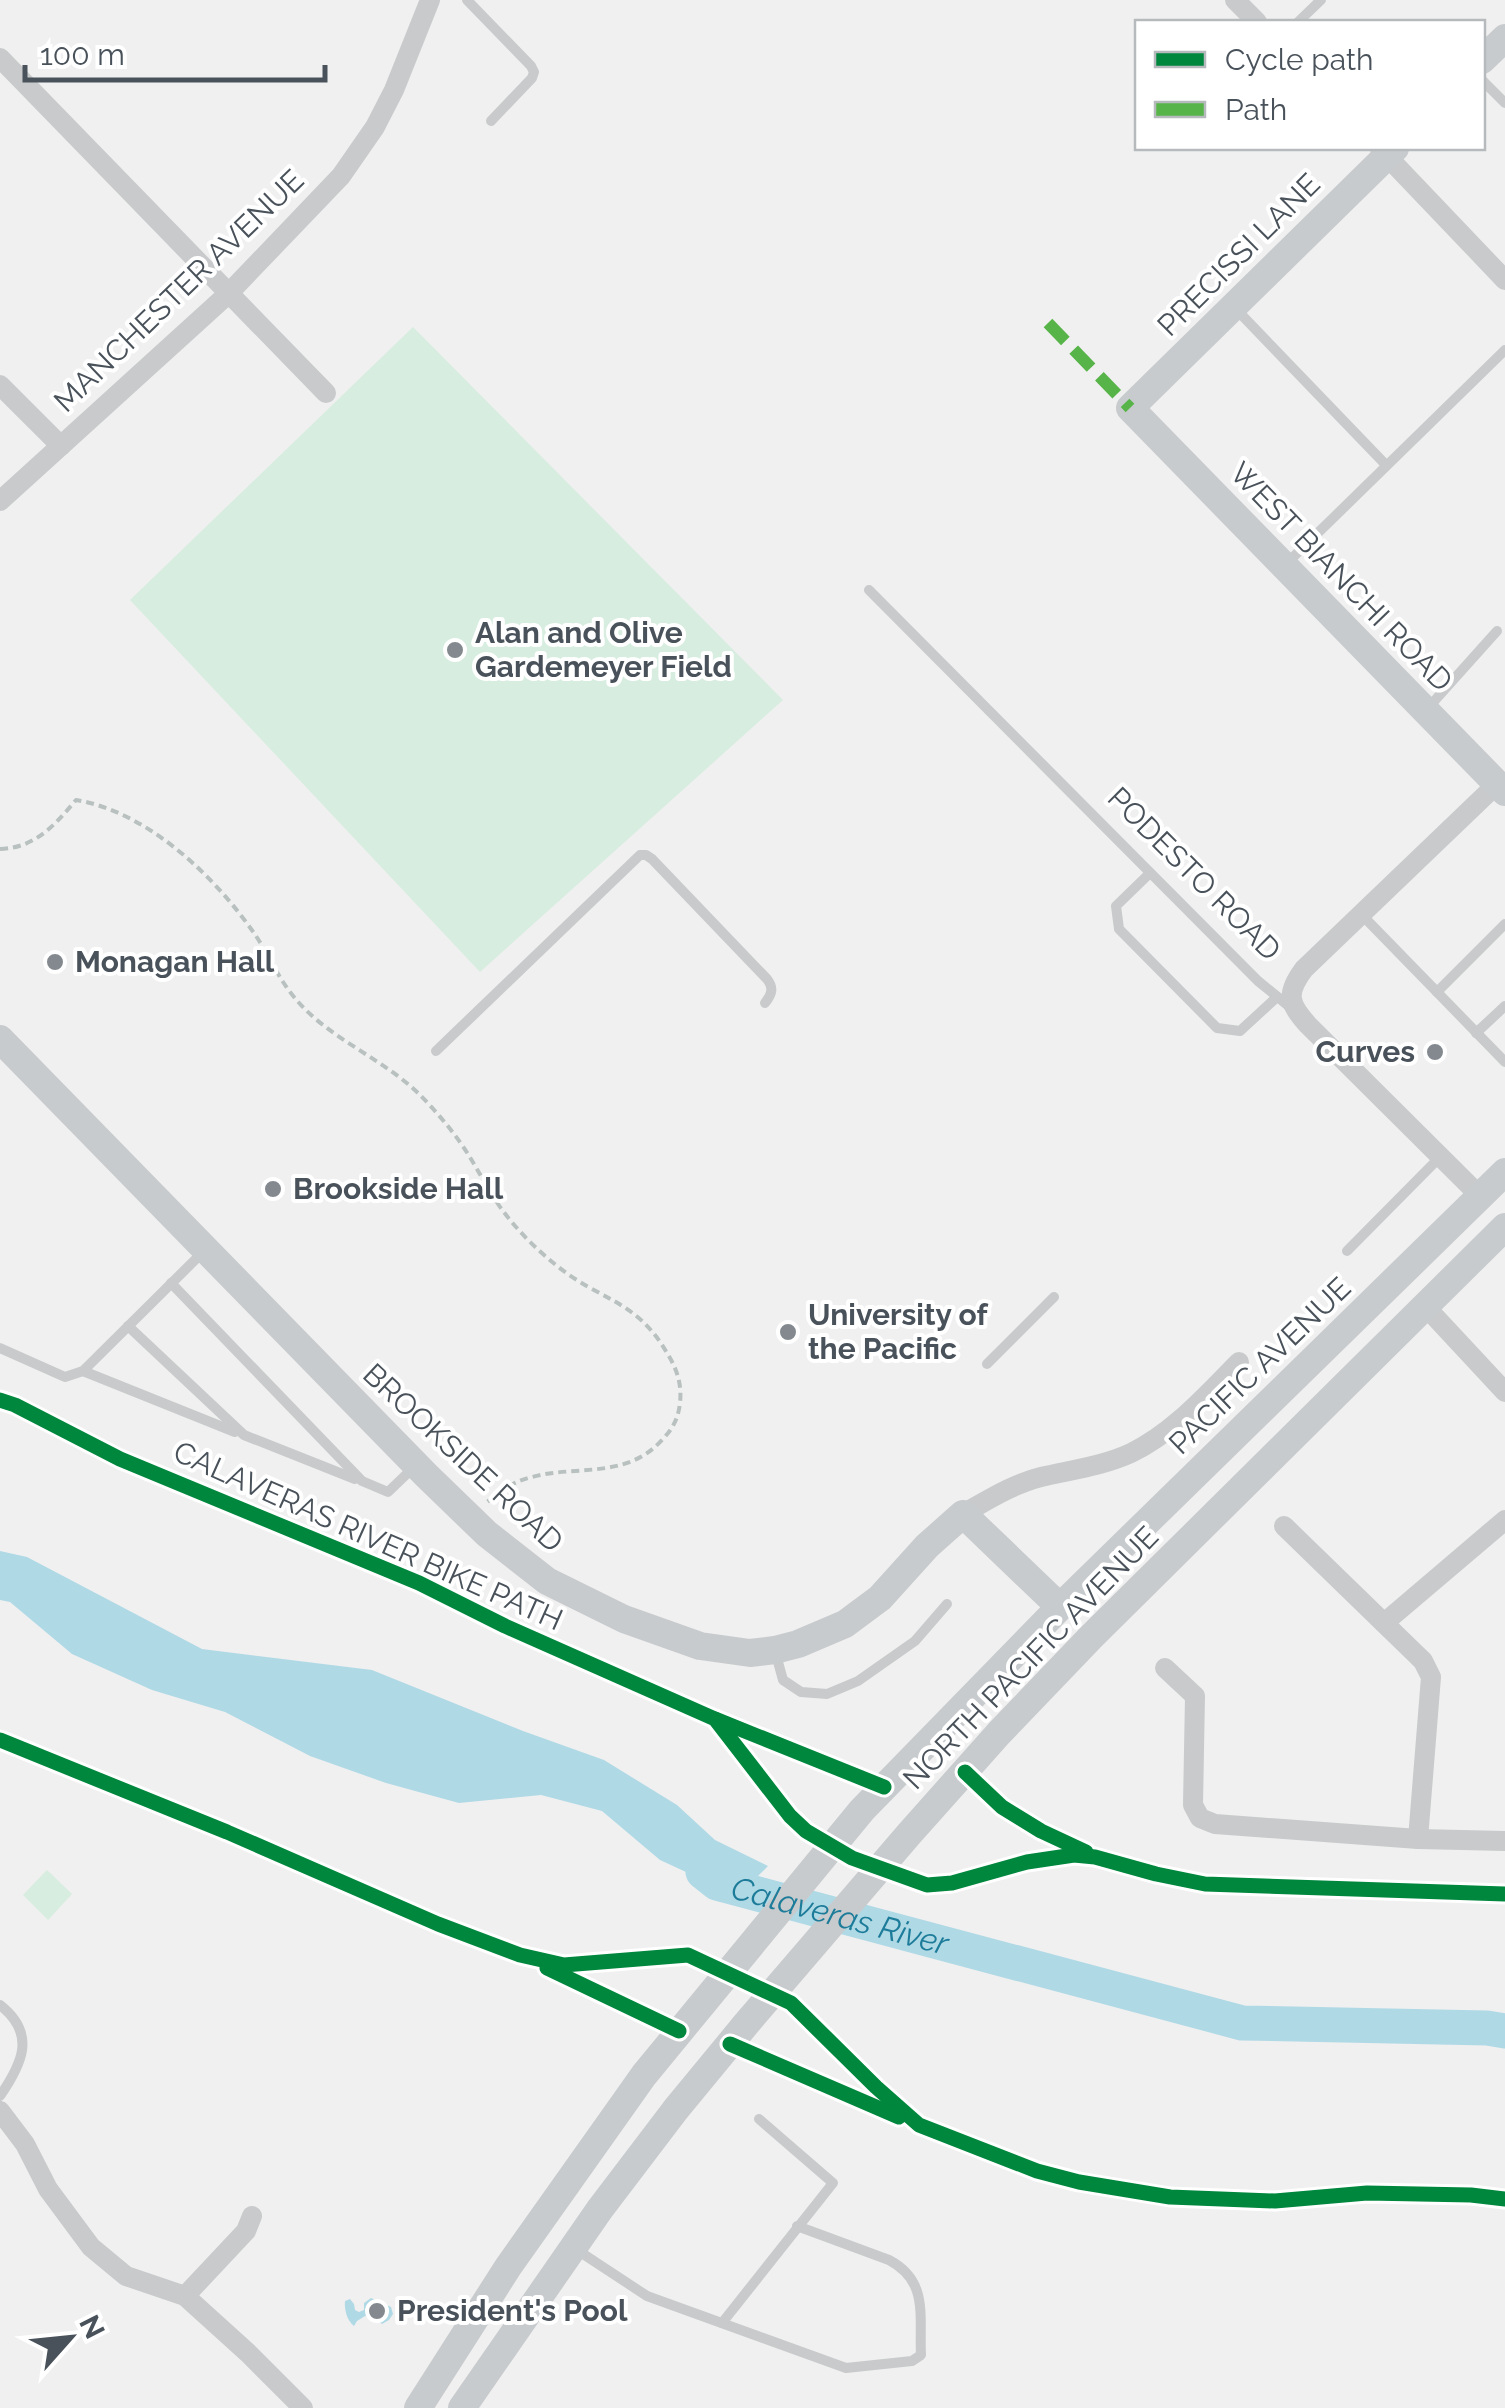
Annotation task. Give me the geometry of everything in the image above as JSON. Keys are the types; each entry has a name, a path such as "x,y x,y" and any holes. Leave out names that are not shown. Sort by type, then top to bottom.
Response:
{"street":[{"name":"MANCHESTER AVENUE","path":"0,501 228,294 341,176 375,127 394,90 430,0"},
{"path":"1235,0 1256,20"},
{"path":"1485,57 1505,38"},
{"path":"0,58 326,393"},
{"path":"1386,150 1505,280"},
{"name":"PRECISSI LANE","path":"1130,408 1386,150"},
{"path":"0,385 61,446"},
{"name":"WEST BIANCHI ROAD","path":"1130,408 1502,784"},
{"path":"1295,1010 1290,994 1304,969 1502,784"},
{"name":"PODESTO ROAD","path":"1295,1010 1480,1196"},
{"name":"BROOKSIDE ROAD","path":"0,1039 471,1519 546,1580 624,1619 700,1646 750,1653 821,1636 880,1598 927,1546 963,1514 1014,1487 1134,1452 1178,1422 1240,1362"},
{"name":"PACIFIC AVENUE","path":"1060,1607 1505,1172"},
{"path":"1480,1196 1431,1256 1421,1285 1425,1306 1505,1392"},
{"name":"NORTH PACIFIC AVENUE","path":"462,2408 573,2247 666,2123 909,1834 1091,1637 1505,1227"},
{"path":"963,1514 1060,1607 1063,1622 1054,1653 994,1739"},
{"path":"1384,1623 1505,1520"},
{"path":"1284,1526 1423,1661 1431,1677 1418,1839"},
{"name":"NORTH PACIFIC AVENUE","path":"418,2408 508,2267 644,2075 708,1995 862,1810 1060,1607"},
{"path":"1165,1668 1195,1696 1193,1806 1200,1818 1216,1824 1418,1839 1505,1840"},
{"path":"0,2111 26,2144 48,2189 91,2247 126,2276 186,2296 303,2408"},
{"path":"186,2296 246,2231 252,2216"}],"lane":[{"path":"467,0 534,72 492,121"},
{"path":"1300,20 1318,1"},
{"path":"1485,83 1505,104"},
{"path":"1234,306 1386,465"},
{"path":"1284,566 1505,350"},
{"name":"PODESTO ROAD","path":"869,590 1258,981 1295,1010"},
{"path":"1425,710 1497,630"},
{"path":"436,1051 640,855 652,859 767,978 772,991 765,1003"},
{"path":"1150,873 1116,906 1119,929 1217,1028 1240,1031 1278,996"},
{"path":"1361,914 1505,1062"},
{"path":"1437,992 1505,924"},
{"path":"1476,1033 1505,1006"},
{"path":"1347,1251 1440,1157"},
{"path":"0,1348 65,1377 83,1371 205,1249"},
{"path":"171,1283 362,1482"},
{"path":"986,1364 1054,1297"},
{"path":"128,1326 244,1435"},
{"path":"83,1371 388,1492 416,1465"},
{"path":"775,1650 783,1680 801,1692 827,1694 858,1681 915,1641 947,1604"},
{"path":"0,2005 18,2025 23,2041 17,2072 0,2096"},
{"path":"722,2323 834,2182 759,2119"},
{"path":"573,2247 647,2296 846,2368 912,2360 920,2355 918,2286 910,2276 889,2260 797,2226"}],"path":[{"path":"0,849 17,848 38,837 58,822 76,800 120,812 185,856 218,888 258,939 296,1000 418,1093 470,1157 504,1212 525,1236 558,1268 640,1317 662,1344 678,1372 680,1401 674,1428 656,1447 632,1463 600,1470 535,1475 515,1482 496,1494 471,1519"}],"green space":[{"name":"Alan and Olive Gardemeyer Field","path":"413,327 783,700 480,972 130,600"},
{"path":"47,1870 72,1894 48,1920 23,1895"}],"water":[{"path":"0,1551 27,1557 202,1649 372,1670 604,1760 677,1805 715,1840 768,1866 738,1896 660,1860 602,1811 541,1795 459,1803 310,1756 225,1712 152,1690 72,1654 10,1602 0,1600"},
{"name":"President's Pool","path":"371,2298 391,2307 393,2314 382,2324 365,2316 354,2326 346,2315 345,2301 350,2299 359,2312"}],"waterway":[{"name":"Calaveras River","path":"703,1872 717,1883 1242,2023 1505,2031"}],"marked path":[{"path":"1048,323 1130,408"}],"cycle path":[{"name":"CALAVERAS RIVER BIKE PATH","path":"0,1400 120,1459 419,1583 505,1626 715,1719 806,1831 852,1858 927,1885 952,1883 1027,1862 1074,1855 1205,1884 1505,1894"},
{"path":"715,1719 884,1787"},
{"path":"0,1740 520,1955 564,1965 688,1955 791,2003 919,2125 1037,2171 1170,2197 1275,2201 1367,2193 1505,2199"},
{"path":"965,1772 1002,1807 1086,1852"},
{"path":"547,1968 679,2031"},
{"path":"730,2044 899,2117"}],"place":[{"name":"Alan and Olive Gardemeyer Field","path":"455,650"},
{"name":"Monagan Hall","path":"55,962"},
{"name":"Curves","path":"1435,1052"},
{"name":"Brookside Hall","path":"273,1189"},
{"name":"University of the Pacific","path":"788,1332"},
{"name":"President's Pool","path":"377,2311"}]}
